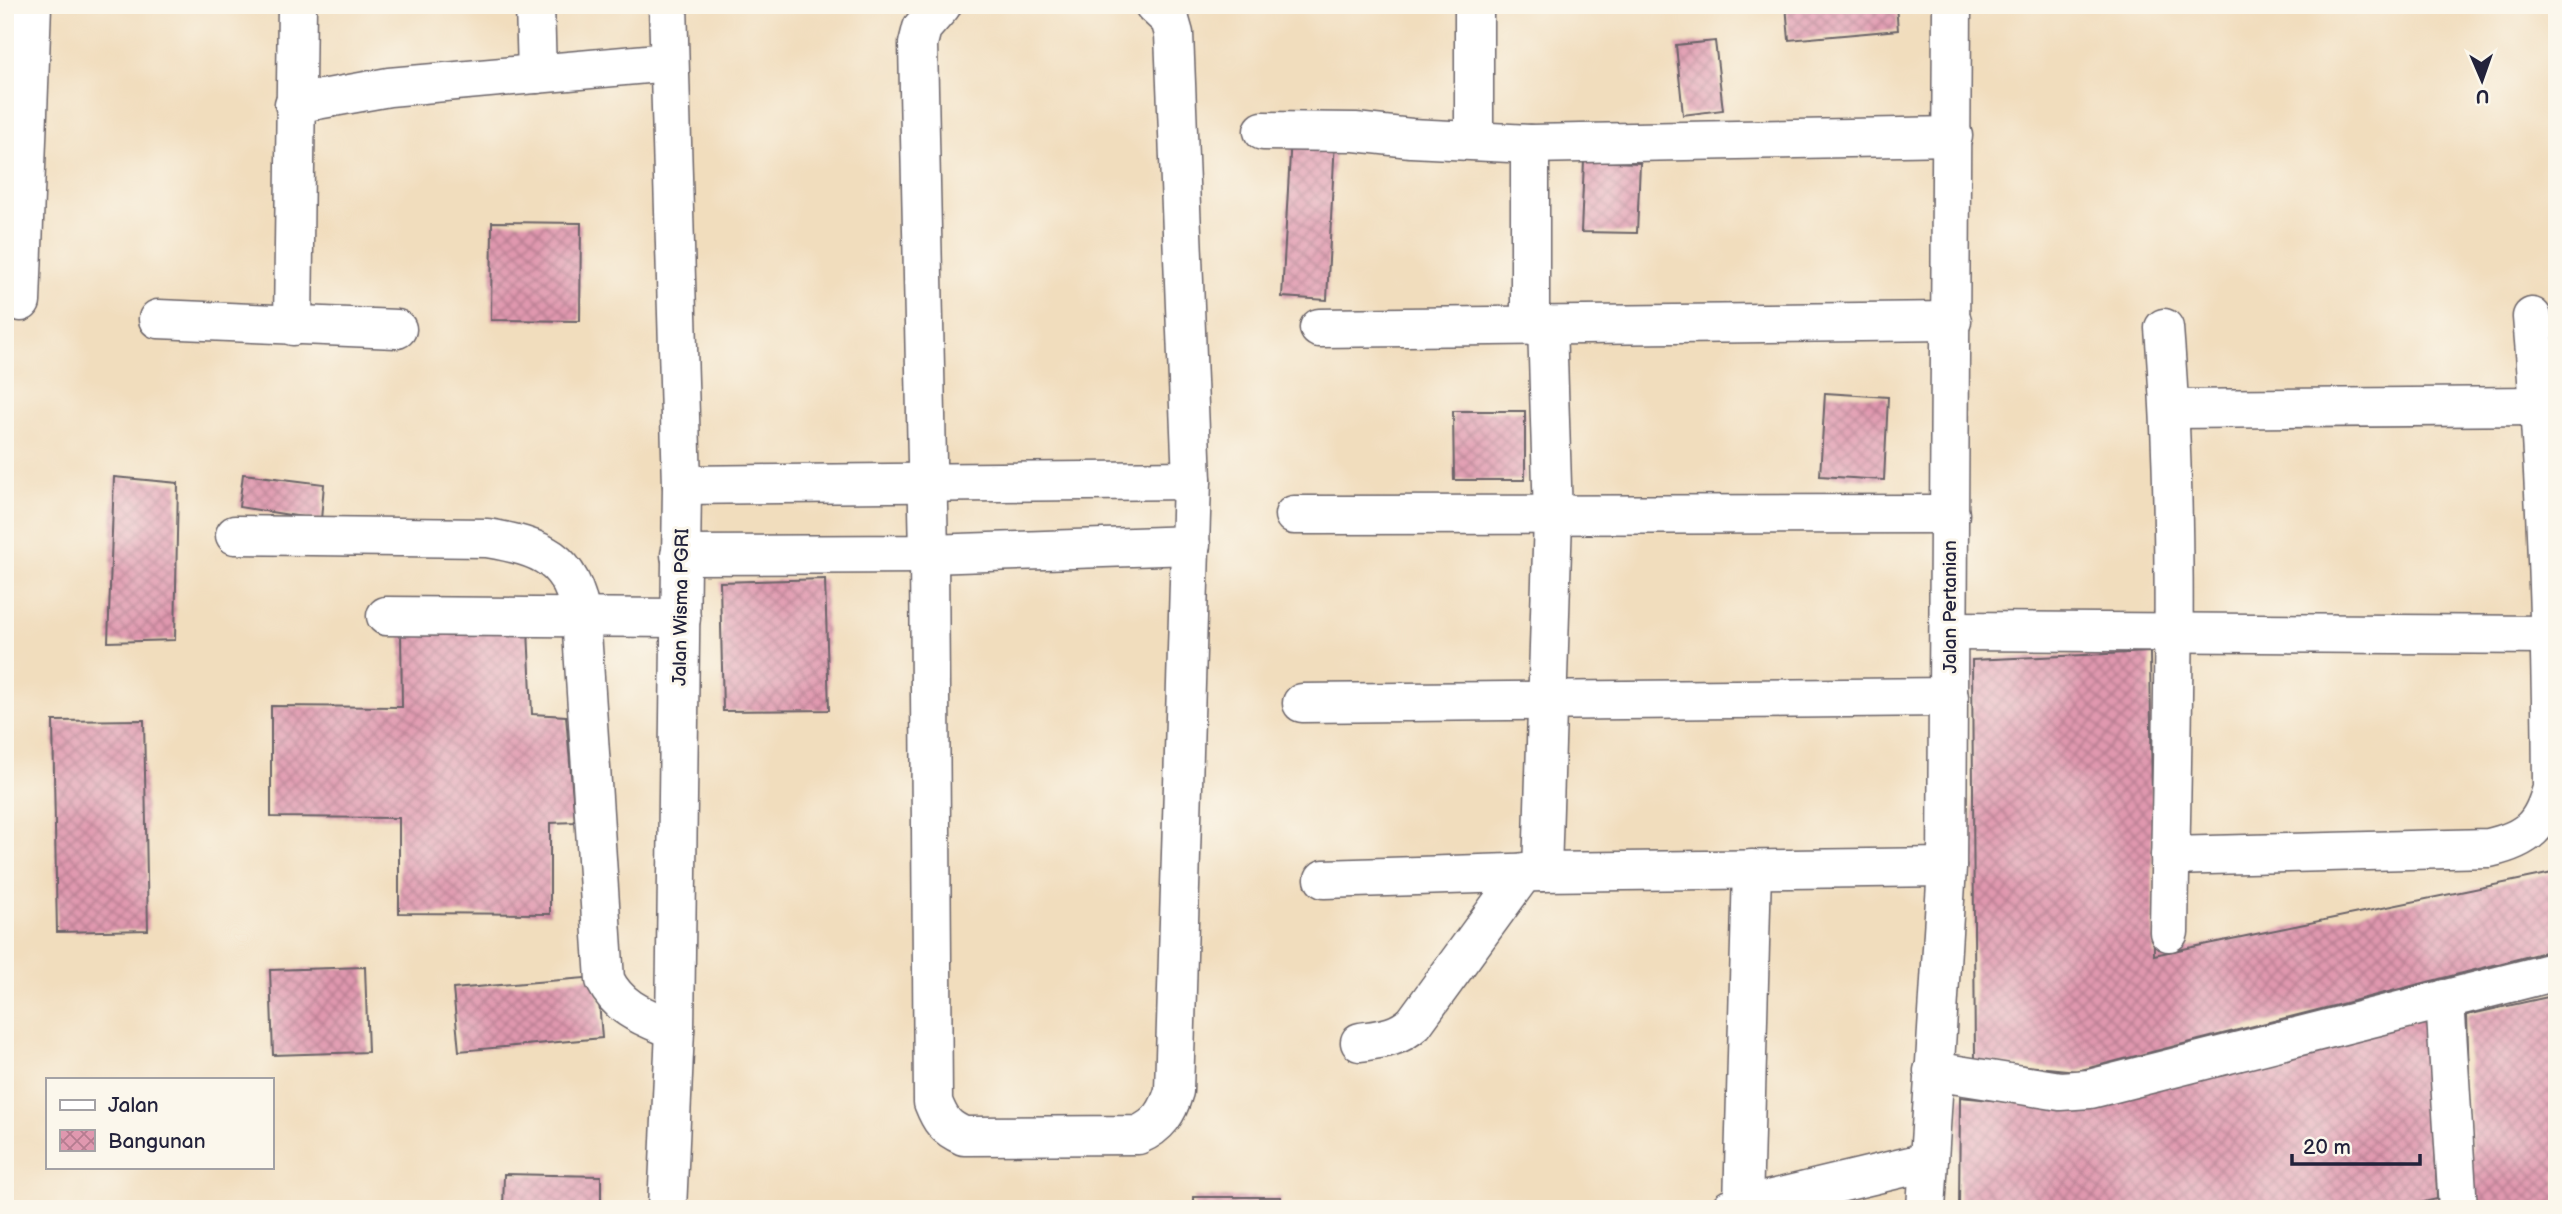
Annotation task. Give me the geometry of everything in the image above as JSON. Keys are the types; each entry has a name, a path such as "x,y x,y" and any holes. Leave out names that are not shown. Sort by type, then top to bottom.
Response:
{"street":[{"path":"13,306 32,5"},
{"path":"293,326 297,5"},
{"path":"535,5 537,74"},
{"name":"Jalan Wisma PGRI","path":"667,1209 674,1030 682,485 668,5"},
{"path":"942,5 922,28 918,44 925,481 929,554 933,1102 939,1119 948,1130 964,1136 1138,1135 1162,1119 1174,1091 1192,480 1174,34 1170,20 1154,5"},
{"path":"1474,5 1474,140"},
{"name":"Jalan Pertanian","path":"1926,1209 1947,867 1952,5"},
{"path":"294,104 389,87 669,62"},
{"path":"1263,131 1355,132 1411,138 1530,144 1953,136"},
{"path":"1360,1042 1390,1038 1414,1023 1533,872 1545,701 1553,517 1539,325 1530,144"},
{"path":"5,265 13,306"},
{"path":"2170,856 2489,848 2516,842 2536,826 2547,807 2552,788 2551,635 2540,406 2532,317"},
{"path":"158,319 397,329"},
{"path":"1319,328 1952,321"},
{"path":"2164,328 2170,409 2174,632 2169,932"},
{"path":"2170,409 2540,406"},
{"path":"682,485 1192,480"},
{"path":"1294,515 1553,517 1950,514"},
{"path":"235,535 487,538 522,544 544,553 569,577 578,594 582,617 605,980 620,1003 632,1012 674,1030"},
{"path":"680,555 929,554 1191,545"},
{"path":"386,616 681,618"},
{"path":"1949,631 2551,635"},
{"path":"1302,703 1949,697"},
{"path":"1324,879 1533,872 1947,867"},
{"path":"1752,869 1737,1207 1927,1162"},
{"path":"1933,1071 2060,1091 2090,1089 2557,971"},
{"path":"2445,999 2458,1209"}],"building":[{"path":"1786,5 1896,5 1898,30 1789,40"},
{"path":"1715,41 1723,110 1683,115 1676,45"},
{"path":"1291,136 1335,139 1327,300 1282,297"},
{"path":"1584,161 1640,163 1637,233 1581,232"},
{"path":"492,222 581,223 580,321 491,320"},
{"path":"1825,393 1888,397 1884,480 1820,476"},
{"path":"1453,411 1525,411 1525,480 1454,480"},
{"path":"243,474 324,484 321,520 239,507"},
{"path":"114,477 178,483 175,640 108,642"},
{"path":"825,579 829,710 723,711 720,582"},
{"path":"528,630 532,714 566,716 575,822 550,823 550,914 399,913 399,818 271,817 271,706 402,707 401,632"},
{"path":"2150,652 2154,955 2557,872 2557,949 2077,1071 1975,1061 1972,660"},
{"path":"144,720 148,930 57,932 53,721"},
{"path":"365,967 368,1052 273,1055 270,970"},
{"path":"597,977 602,1038 459,1051 453,989"},
{"path":"2557,995 2557,1209 2473,1209 2467,1015"},
{"path":"2431,1015 2437,1199 2394,1209 1959,1209 1960,1097 2080,1109"},
{"path":"504,1174 601,1176 601,1209 503,1209"},
{"path":"1194,1197 1281,1197 1281,1209 1194,1209"}]}
